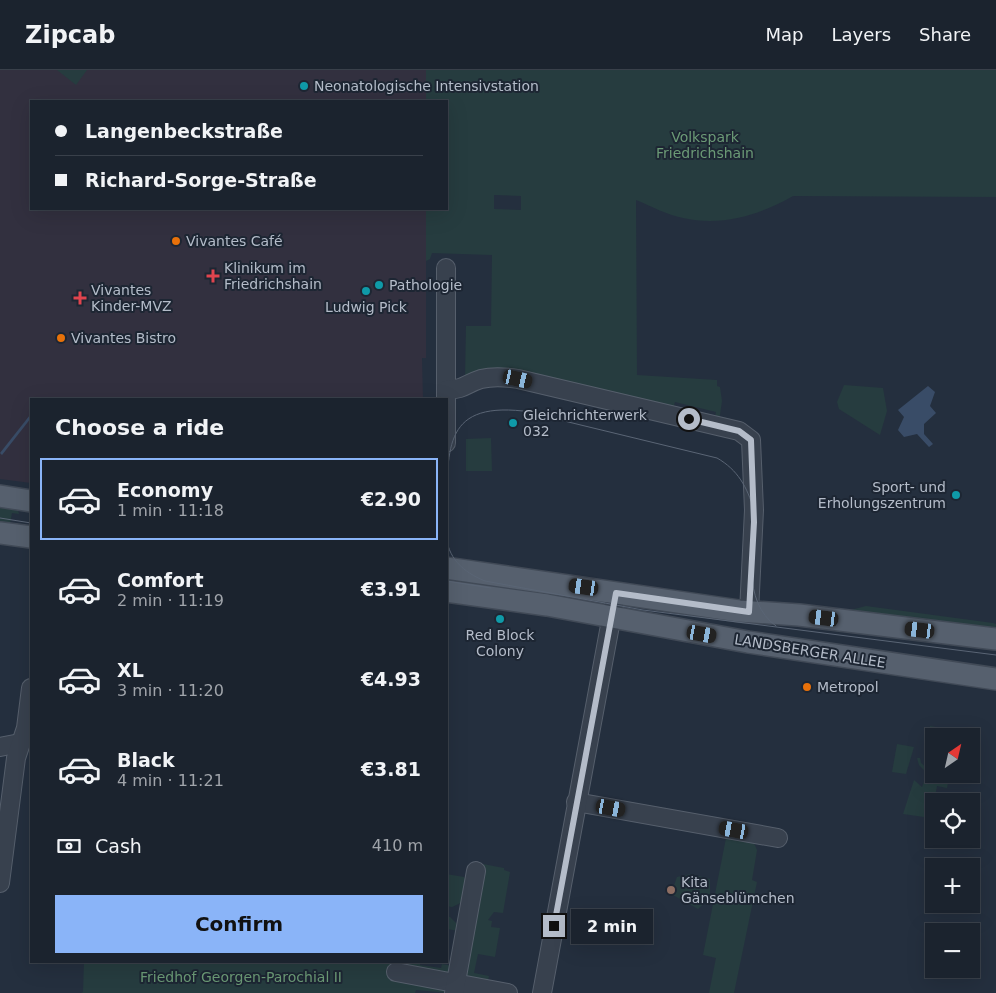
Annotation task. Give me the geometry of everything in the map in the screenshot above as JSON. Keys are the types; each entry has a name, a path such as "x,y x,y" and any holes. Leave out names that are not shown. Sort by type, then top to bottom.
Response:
{"main road":[{"path":"0,496 30,501"},
{"path":"0,533 30,537"},
{"name":"LANDSBERGER ALLEE","path":"448,568 616,593 749,606 799,615 996,640"},
{"name":"LANDSBERGER ALLEE","path":"448,591 547,605 748,642 996,679"}],"street":[{"path":"446,268 446,398"},
{"path":"446,390 462,389 492,377 518,379 739,431 751,440 754,522 749,606"},
{"path":"542,993 616,593"},
{"path":"0,883 20,743 26,728 30,696"},
{"path":"0,747 20,743"},
{"path":"576,802 778,838"},
{"path":"454,988 476,871"},
{"path":"396,972 454,988 508,993"}],"shaded area":[{"name":"Klinikum im Friedrichshain","path":"0,70 426,70 426,100 30,100 30,210 426,210 426,358 422,358 423,398 30,398 30,483 0,479"}],"green space":[{"path":"57,70 87,70 76,85"},
{"name":"Volkspark Friedrichshain","path":"426,70 996,70 996,197 793,196 754,214 712,221 677,217 636,200 637,375 717,380 722,401 719,422 714,422 716,412 675,402 672,412 465,379 466,326 491,326 492,255 432,253 430,259 426,261 426,210 448,210 448,100 426,100","holes":["494,195 521,196 521,210 494,209"]},
{"path":"844,385 883,388 887,411 880,435 839,409 837,402"},
{"path":"491,438 492,471 466,471 466,439"},
{"path":"0,501 17,506 19,514 12,513 10,524 0,522"},
{"path":"866,606 993,623 996,624 996,629 847,611"},
{"path":"897,744 914,747 906,774 892,772"},
{"path":"917,758 920,758 921,763 925,766 925,771 919,765"},
{"path":"925,779 925,783 948,783 947,788 937,786 936,793 925,793 925,817 903,814 914,780 922,787"},
{"path":"726,838 754,843 757,850 752,880 757,882 734,993 709,993 716,958 703,955"},
{"path":"483,864 504,868 504,870 510,872 503,913 494,912 488,920 492,921 491,927 500,928 495,957 478,954 474,973 489,976 487,985 462,976"},
{"path":"448,874 464,877 468,883 465,901 452,907 448,906"},
{"path":"691,874 710,879 710,898 698,909 671,894 677,877"},
{"path":"448,916 460,927 459,931 448,929"},
{"name":"Friedhof Georgen-Parochial II","path":"84,963 420,963 420,965 441,968 442,964 453,966 449,993 416,990 415,993 81,993 83,992"}],"water":[{"path":"928,386 935,392 930,406 936,413 924,424 924,434 933,444 929,447 917,434 904,437 898,430 904,417 898,410"},
{"path":"30,415 30,419 2,455 0,453"}],"tram line":[{"path":"448,472 454,437 463,424 476,415 496,410 523,411 717,458 731,468 741,480 754,510 751,557 753,588 758,603 765,615 776,626"},
{"path":"0,518 30,523"},
{"path":"448,546 453,557 463,568 485,581 643,610 996,655"},
{"path":"448,581 491,588"}],"place":[{"name":"Neonatologische Intensivstation","path":"304,86"},
{"name":"Vivantes Café","path":"176,241"},
{"name":"Klinikum im Friedrichshain","path":"213,276"},
{"name":"Pathologie","path":"379,285"},
{"name":"Ludwig Pick","path":"366,291"},
{"name":"Vivantes Kinder-MVZ","path":"80,298"},
{"name":"Vivantes Bistro","path":"61,338"},
{"name":"Gleichrichterwerk 032","path":"513,423"},
{"name":"Sport- und Erholungszentrum","path":"956,495"},
{"name":"Red Block Colony","path":"500,619"},
{"name":"Metropol","path":"807,687"},
{"name":"Kita Gänseblümchen","path":"671,890"}],"route":[{"path":"554,926 593,708 616,593 749,612 754,522 751,440 739,431 689,419"}]}
